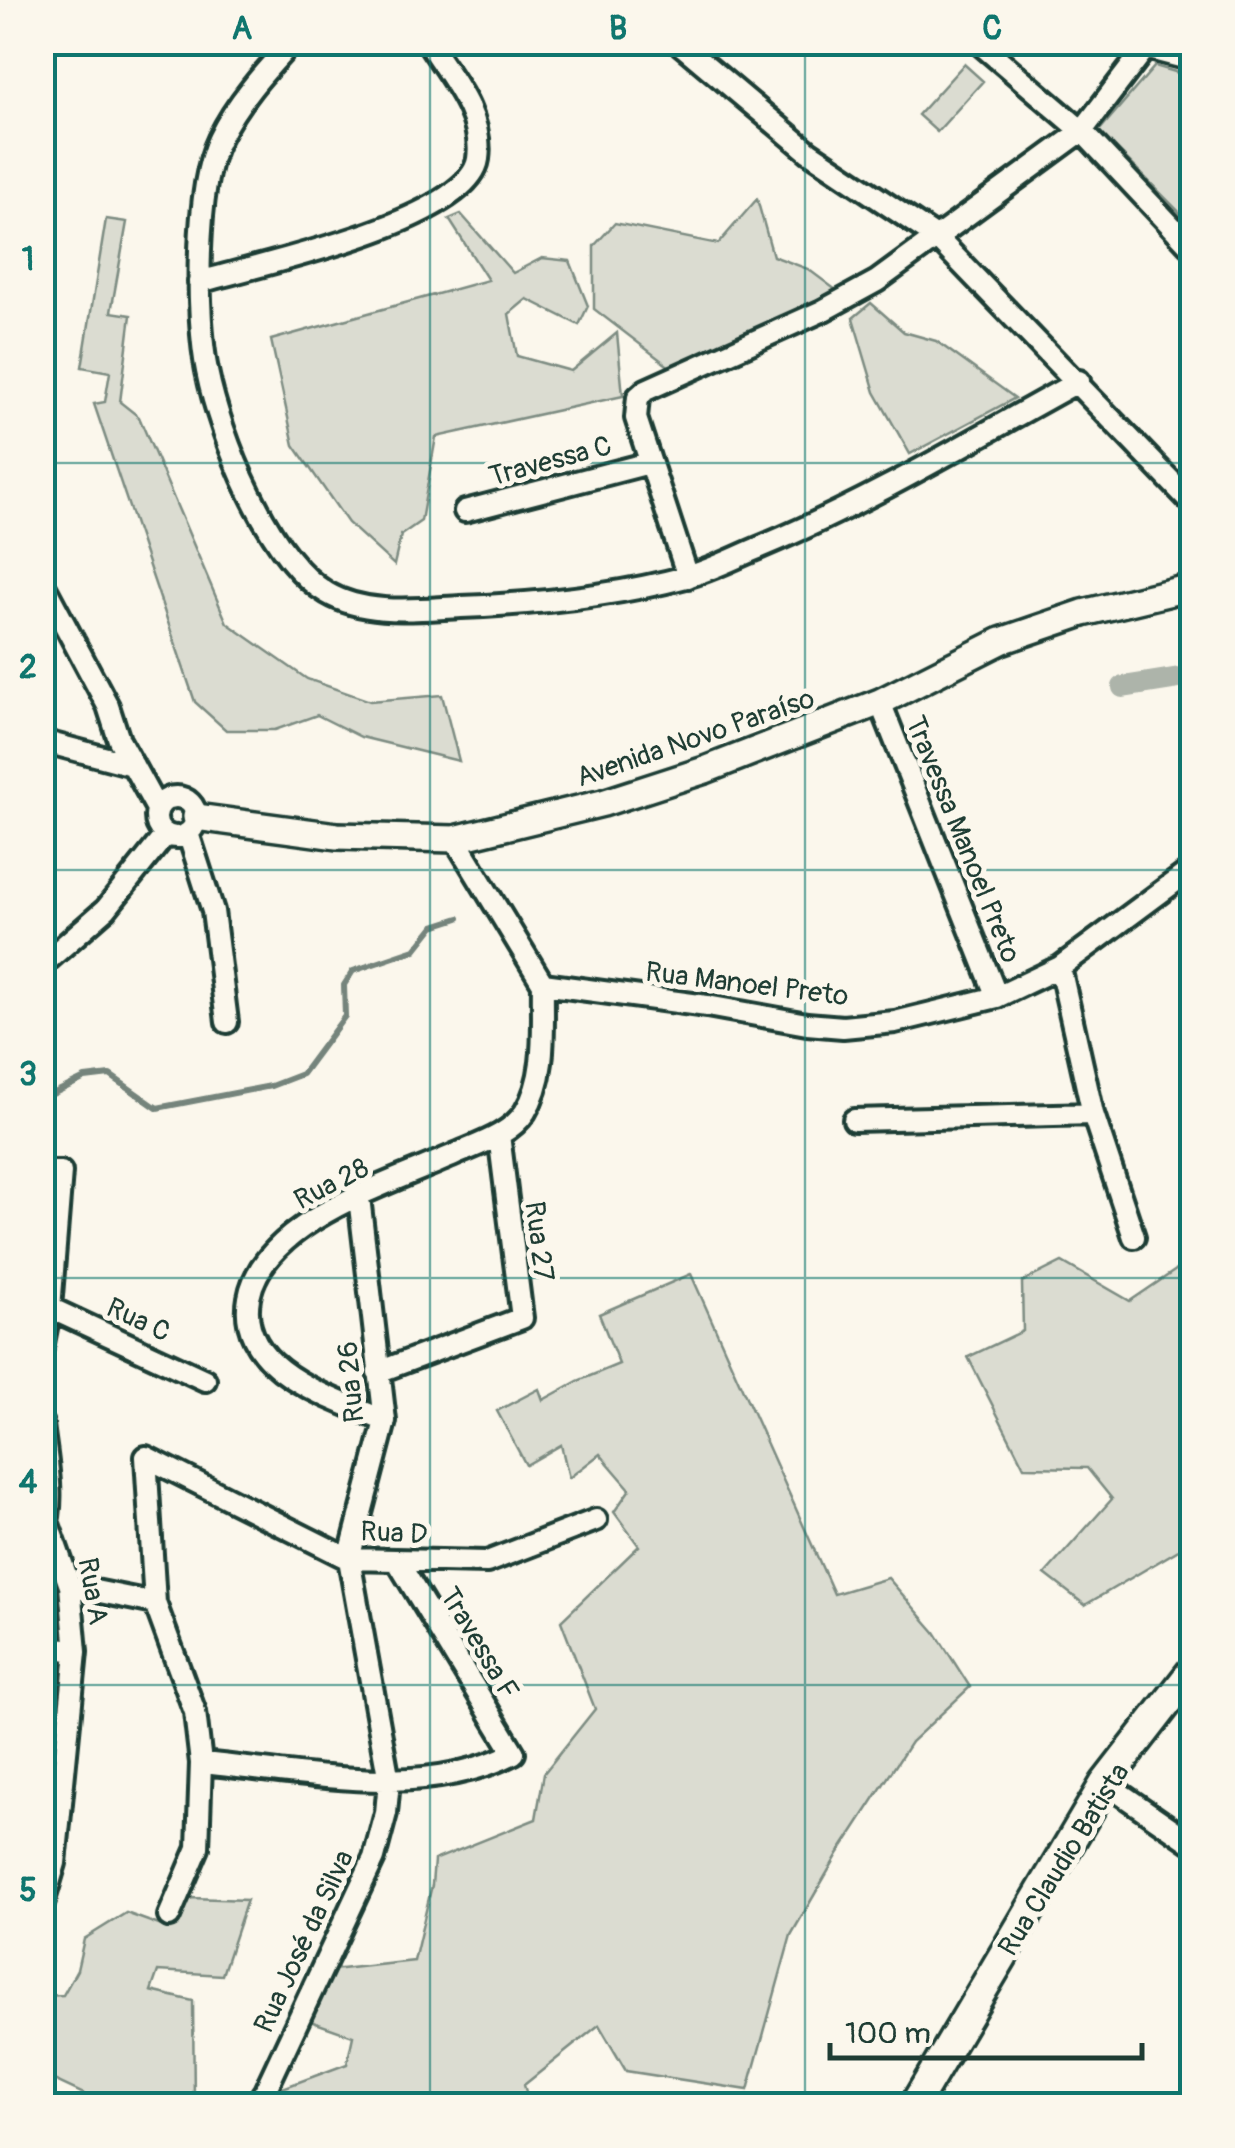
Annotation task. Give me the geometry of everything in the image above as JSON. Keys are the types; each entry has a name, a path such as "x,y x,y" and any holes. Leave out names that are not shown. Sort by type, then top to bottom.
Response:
{"main road":[{"name":"Rua Claudio Batista","path":"914,2106 1104,1783 1192,1671"}],"street":[{"path":"199,282 394,226 461,189 476,168 476,128 466,101 428,42"},
{"path":"678,42 810,152 936,237 1079,381 1192,503"},
{"path":"978,42 1082,131 1192,248"},
{"path":"290,43 227,124 212,153 199,282 202,346 214,402 232,452 275,538 324,592 346,602 383,608 484,606 600,593 688,577 865,499 1079,381"},
{"path":"688,577 648,463 635,412 636,400 646,390 853,295 1082,131 1148,45 1192,60"},
{"name":"Travessa C","path":"464,511 648,463"},
{"path":"42,582 108,706 119,740 157,809 156,820 166,834 176,837 192,825"},
{"name":"Avenida Novo Paraíso","path":"192,825 337,836 456,839 603,803 705,770 880,702 1001,641 1084,613 1192,587"},
{"name":"Travessa Manoel Preto","path":"880,702 997,996"},
{"path":"42,741 133,765"},
{"path":"157,809 165,800 182,797 192,804 192,825 213,911 227,1022"},
{"path":"42,965 106,909 166,834"},
{"path":"456,839 543,984"},
{"name":"Rua Manoel Preto","path":"543,984 828,1026 895,1022 997,996 1060,967 1192,869"},
{"path":"1060,967 1093,1114 1134,1237"},
{"name":"Rua 28","path":"385,1422 306,1385 267,1358 254,1340 248,1306 256,1273 288,1237 358,1197 499,1136 524,1114 540,1075 543,984"},
{"path":"854,1120 1093,1114"},
{"name":"Rua 27","path":"378,1372 522,1318 499,1136"},
{"path":"42,1348 50,1308 52,1172"},
{"name":"Rua 26","path":"349,1559 385,1422 358,1197"},
{"name":"Rua C","path":"50,1308 204,1380"},
{"name":"Rua A","path":"42,1424 45,1531 70,1586 76,1652 42,1907"},
{"name":"Rua D","path":"155,1604 146,1457 349,1559 488,1562 596,1520"},
{"name":"Rua José da Silva","path":"255,2106 362,1888 382,1832 390,1781 349,1559"},
{"name":"Travessa F","path":"390,1781 456,1776 514,1753 398,1562"},
{"path":"70,1586 155,1604 195,1712 201,1763 198,1848 170,1916"},
{"path":"42,1644 76,1652"},
{"path":"201,1763 390,1781"},
{"path":"1104,1783 1192,1842"}],"shaded area":[{"path":"964,64 983,81 937,132 918,115"},
{"path":"1155,66 1192,77 1192,225 1099,131"},
{"path":"757,199 773,256 808,269 836,290 675,371 594,309 594,246 615,223 718,244"},
{"path":"461,214 513,273 542,258 570,261 588,306 579,325 527,299 509,314 517,356 571,371 617,333 623,396 436,437 421,521 401,535 394,565 348,523 294,445 271,340 488,280 449,219"},
{"path":"106,219 127,222 111,312 131,315 120,402 139,417 227,623 307,679 370,701 442,695 459,761 361,737 317,715 275,730 226,730 195,702 94,404 105,402 110,372 82,367"},
{"path":"871,303 904,332 936,341 1015,398 910,454 875,392 853,318"},
{"path":"1192,1259 1192,1542 1085,1605 1045,1574 1112,1499 1087,1468 1024,1467 968,1357 1023,1331 1022,1282 1062,1262 1130,1301"},
{"path":"691,1274 834,1594 888,1578 935,1632 970,1687 911,1742 791,1935 748,2090 626,2071 599,2025 524,2085 530,2105 273,2106 280,2089 347,2064 353,2036 310,2021 332,1970 414,1961 434,1860 536,1819 544,1773 595,1709 561,1621 639,1546 614,1512 630,1489 600,1454 569,1478 561,1445 526,1465 497,1411 539,1389 543,1400 619,1364 599,1314"},
{"path":"191,1898 247,1900 222,1975 158,1971 151,1991 193,2001 194,2105 85,2105 84,2094 43,2075 43,1996 63,1995 77,1970 84,1939 126,1913 170,1929"}],"waterway":[{"path":"1123,687 1192,676"},
{"path":"42,1099 85,1078 110,1075 157,1108 271,1086 302,1074 345,1016 344,985 353,971 415,950 434,926 459,918"}]}
